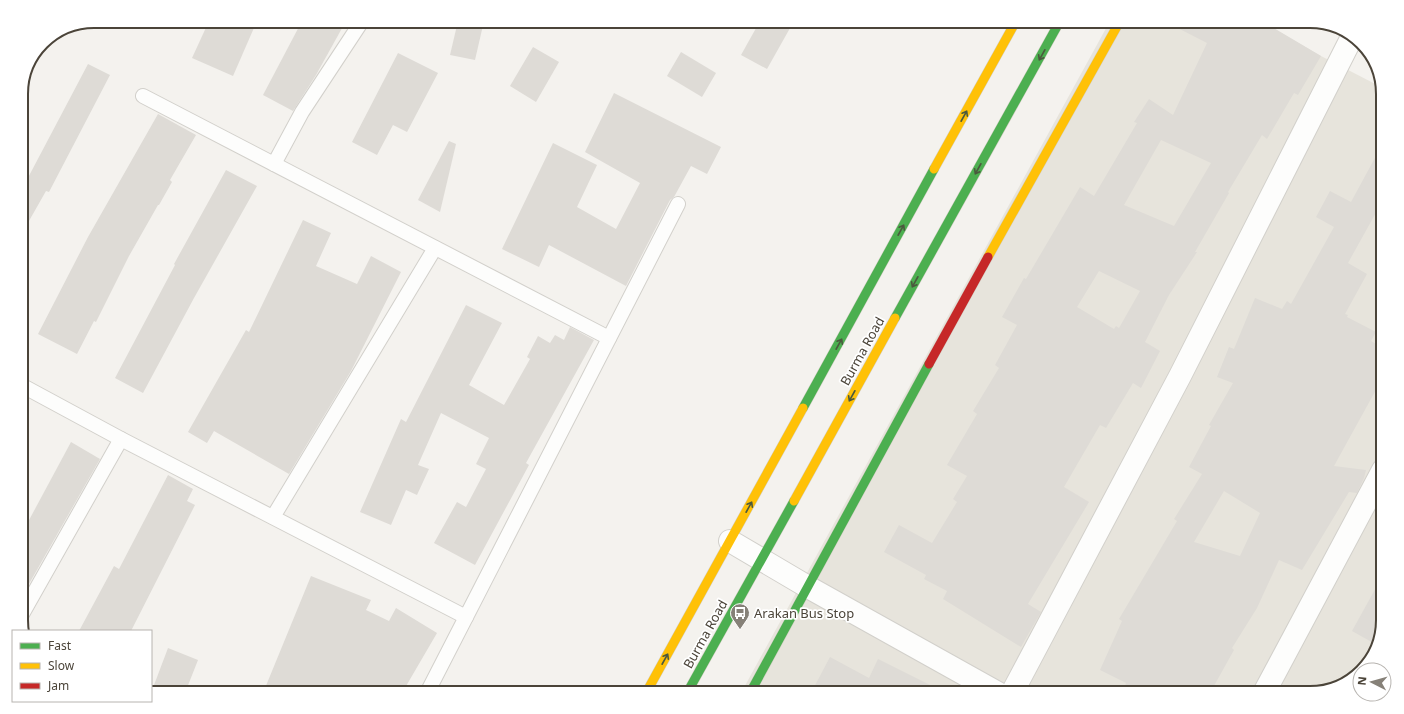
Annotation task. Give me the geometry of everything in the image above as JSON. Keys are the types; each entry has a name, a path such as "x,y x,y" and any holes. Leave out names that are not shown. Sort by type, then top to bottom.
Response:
{"main road":[{"name":"Burma Road","path":"650,686 1012,28"},
{"name":"Burma Road","path":"691,686 1056,28"},
{"path":"754,686 984,262 1116,28"}],"street":[{"path":"1016,686 1180,376 1350,41"},
{"path":"1268,686 1376,483"},
{"path":"730,541 808,587 985,686"}],"lane":[{"path":"274,164 302,112 357,28"},
{"path":"143,96 609,338"},
{"path":"431,686 678,204"},
{"path":"273,517 435,248"},
{"path":"28,389 121,439 466,617"},
{"path":"28,604 121,439"}],"shaded area":[{"path":"1106,28 1272,28 1321,56 1375,84 1375,633 1373,641 1361,662 1352,662 1352,671 1327,684 1310,686 745,686"}],"building":[{"path":"206,28 254,28 233,76 192,58"},
{"path":"298,28 342,28 316,75 293,111 263,95"},
{"path":"456,28 482,28 475,60 450,55"},
{"path":"756,28 790,28 767,69 741,55"},
{"path":"1178,28 1274,28 1321,56 1298,95 1294,93 1267,139 1262,135 1228,192 1229,193 1195,252 1197,252 1169,295 1145,342 1160,351 1141,388 1133,383 1106,428 1100,425 1064,487 1089,502 1028,604 1041,612 1021,647 943,599 947,591 924,579 926,575 884,552 899,525 932,543 957,502 953,499 967,476 947,465 977,414 973,411 999,368 995,365 1017,325 1002,317 1024,278 1026,279 1080,187 1094,196 1137,123 1134,122 1149,99 1173,115 1207,43","holes":["1161,140 1211,163 1174,226 1124,205","1099,271 1140,291 1119,328 1116,326 1114,329 1077,307"]},
{"path":"533,47 559,62 536,102 510,86"},
{"path":"681,52 716,73 702,97 667,76"},
{"path":"398,53 438,73 407,132 393,125 377,155 352,142"},
{"path":"88,64 110,75 49,192 46,191 28,223 28,178"},
{"path":"614,93 721,147 707,174 691,166 674,197 670,200 626,286 549,245 539,267 502,249 553,143 597,165 577,207 616,229 640,183 585,152"},
{"path":"158,114 196,135 170,180 172,182 129,256 96,322 94,321 77,354 38,334 88,237"},
{"path":"449,141 456,144 440,212 418,200"},
{"path":"1376,156 1376,213 1348,263 1367,274 1345,314 1348,315 1347,317 1376,332 1371,341 1376,344 1376,390 1334,466 1366,470 1364,478 1357,493 1349,492 1302,570 1279,560 1257,608 1232,648 1234,650 1214,686 1125,686 1126,683 1100,670 1122,621 1119,619 1177,521 1174,519 1202,474 1189,467 1211,426 1209,425 1233,383 1217,377 1229,347 1234,349 1255,298 1282,309 1287,301 1291,304 1334,227 1316,217 1330,191 1351,202","holes":["1224,491 1260,513 1240,556 1194,542"]},
{"path":"226,170 257,186 143,393 115,378 175,265 174,264"},
{"path":"303,220 331,233 316,266 357,284 371,256 401,272 351,371 289,474 214,431 207,443 188,432 246,330 249,332"},
{"path":"466,305 502,323 469,385 504,405 530,359 527,357 538,336 550,343 555,335 564,340 570,327 594,340 526,463 529,465 475,565 434,543 457,502 466,507 486,469 476,464 489,438 441,413 418,465 429,469 417,495 406,490 391,525 360,512 401,419 406,422"},
{"path":"71,442 100,459 28,586 28,522"},
{"path":"168,475 193,489 187,501 195,505 132,630 80,630 114,566 119,569"},
{"path":"311,576 371,600 366,610 389,621 396,608 437,633 406,686 266,686"},
{"path":"1376,588 1376,620 1372,642 1352,631"},
{"path":"168,648 198,660 188,686 154,686"},
{"path":"830,657 869,678 878,659 932,686 815,686"}],"traffic: fast":[{"path":"895,318 1056,28"},
{"path":"803,408 934,169"},
{"path":"754,686 929,364"},
{"path":"691,686 794,501"}],"traffic: slow":[{"path":"934,169 1012,28"},
{"path":"988,257 1116,28"},
{"path":"794,501 895,318"},
{"path":"650,686 803,408"}],"traffic: jam":[{"path":"929,364 988,257"}],"place":[{"name":"Arakan Bus Stop","path":"740,630"}]}
